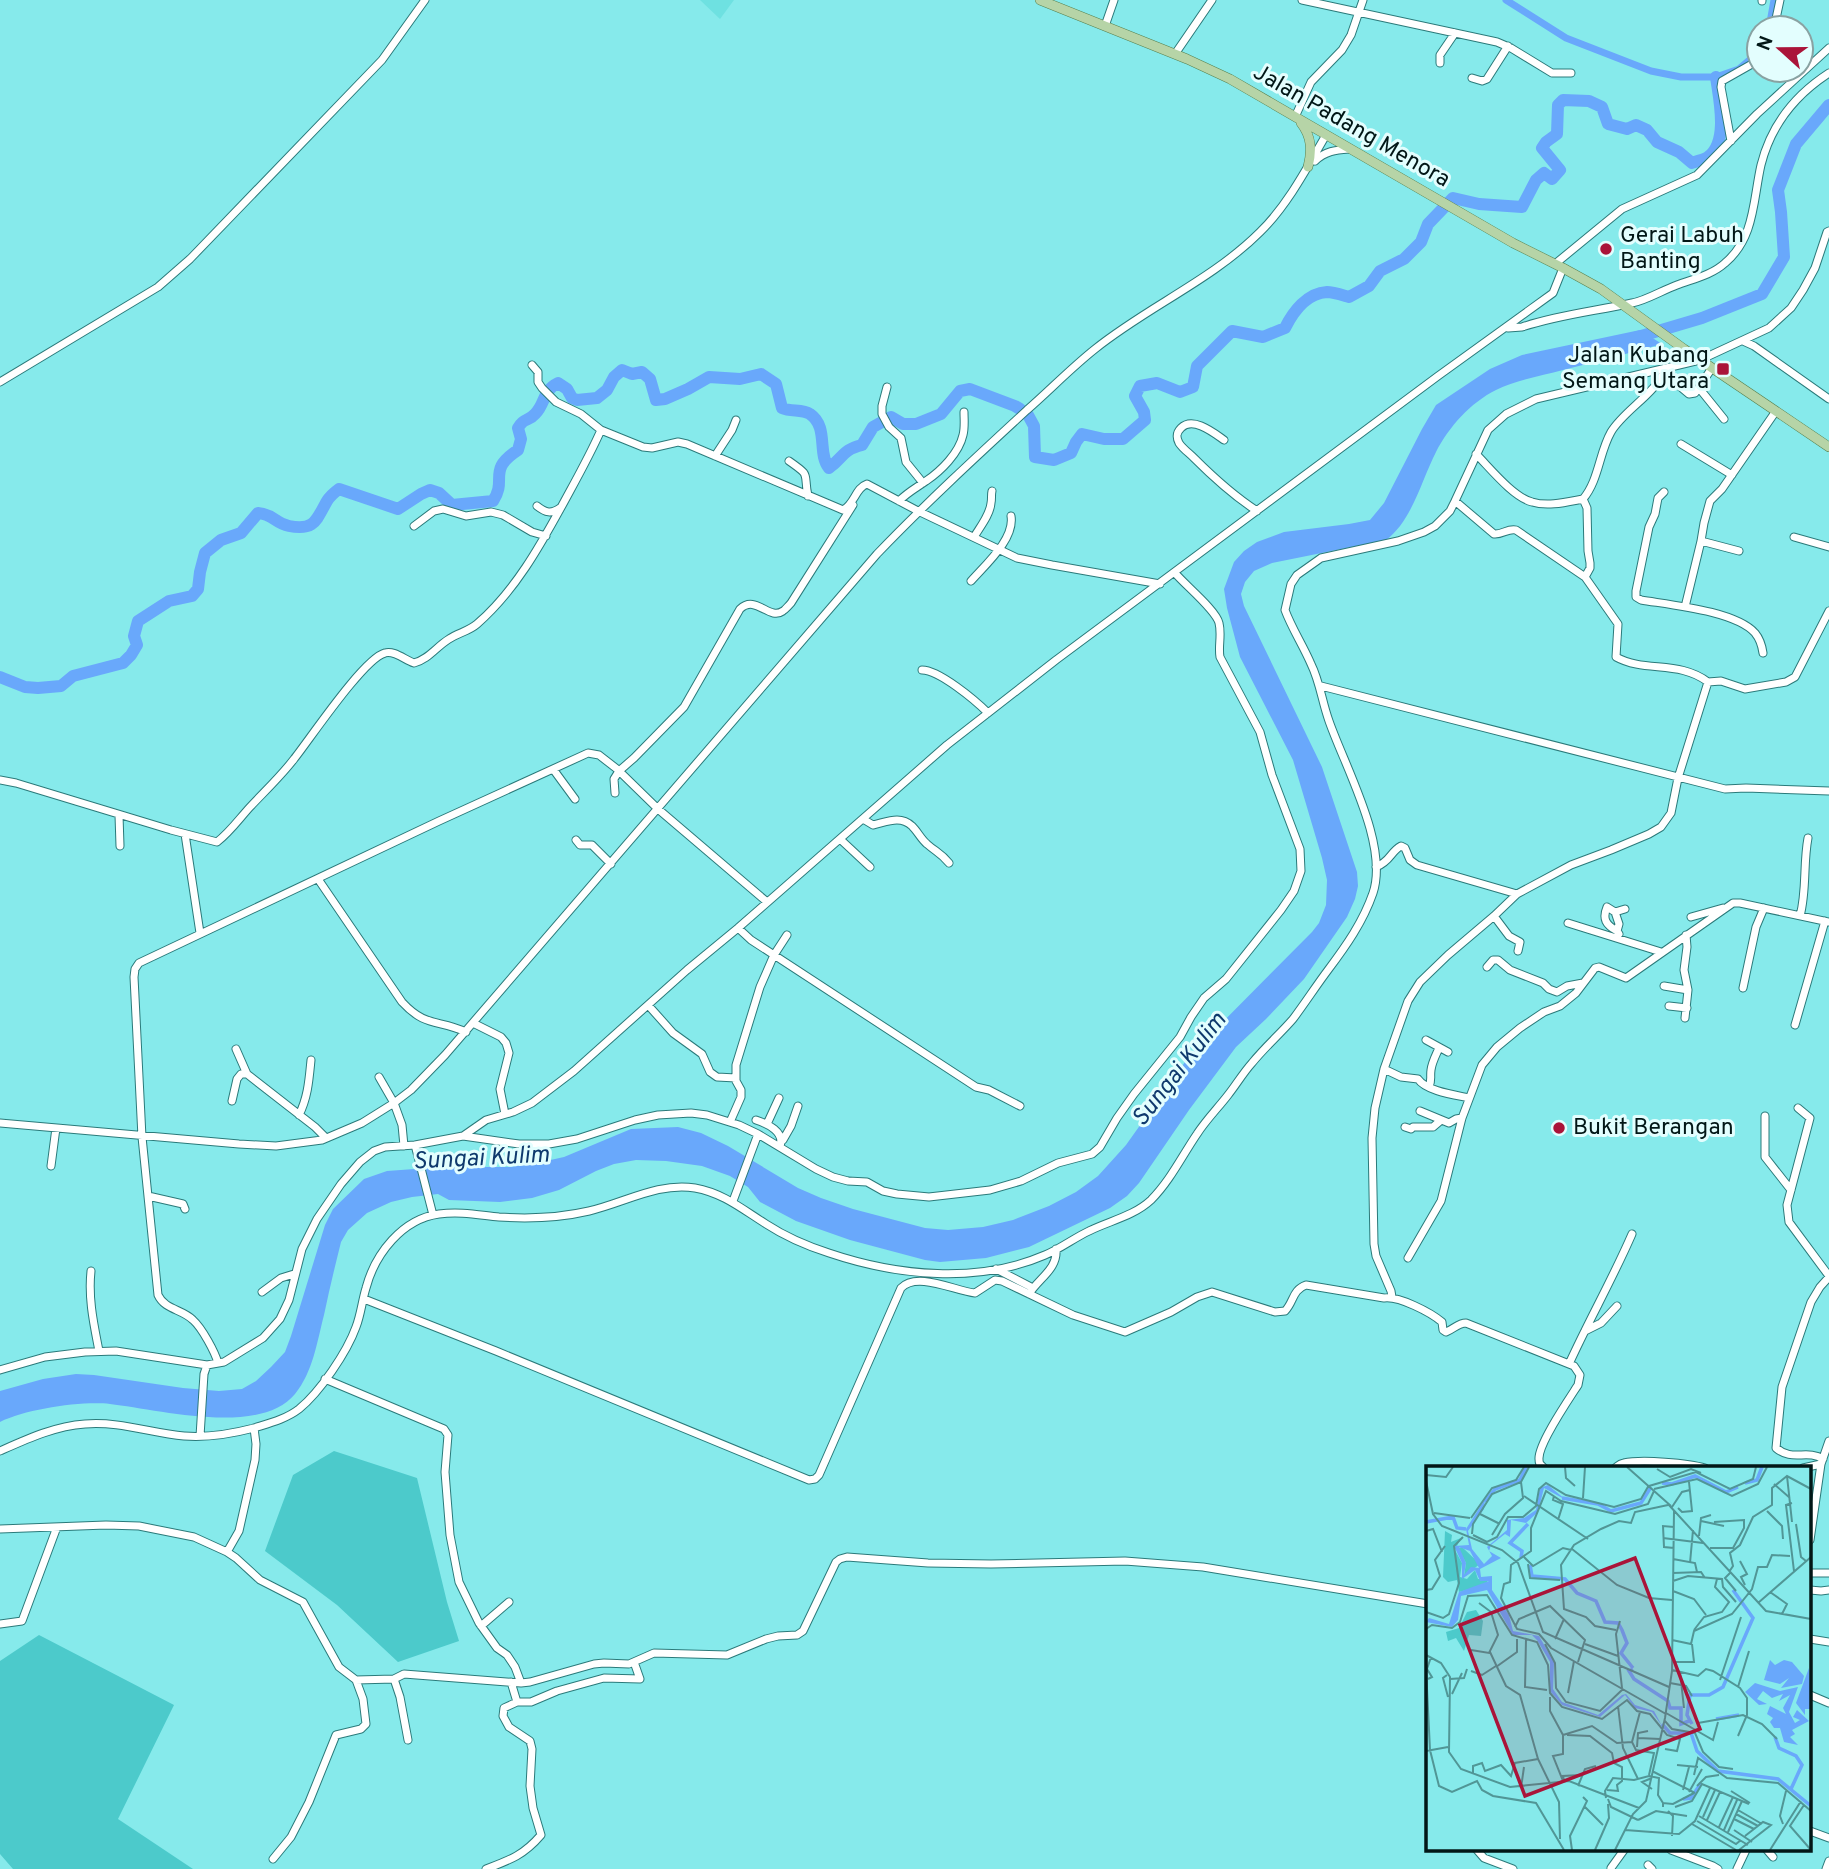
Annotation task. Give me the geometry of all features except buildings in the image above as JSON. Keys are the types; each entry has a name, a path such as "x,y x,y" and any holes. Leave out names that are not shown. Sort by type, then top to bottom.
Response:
{"main road":[{"name":"Jalan Padang Menora","path":"1040,0 1230,79 1433,198 1601,289 1829,447"},
{"path":"1294,117 1305,127 1310,139 1308,167"}],"street":[{"path":"0,382 158,287 181,267 382,60 425,0"},
{"path":"1105,26 1114,0"},
{"path":"1175,54 1212,0"},
{"path":"1302,0 1497,42 1552,74 1571,73"},
{"path":"1294,117 1311,82 1342,50 1351,35 1363,0"},
{"path":"1440,63 1440,55 1455,33"},
{"path":"1472,78 1482,81 1487,79 1508,46"},
{"path":"0,1370 45,1357 99,1351 117,1351 207,1365 224,1362 263,1338 280,1319 289,1300 302,1249 317,1219 360,1162 374,1151 385,1147 404,1146 416,1149 463,1136 486,1120 532,1103 574,1071 947,745 1056,660 1553,293 1559,266 1622,209 1697,175 1757,114 1829,48"},
{"path":"1731,141 1722,81 1745,68"},
{"path":"1504,328 1522,327 1635,303 1659,291 1711,273 1725,264 1740,248 1750,227 1761,164 1776,127 1787,109 1810,86 1829,73"},
{"path":"0,1123 276,1146 326,1138 362,1124 394,1103 411,1090 466,1032 877,554 918,511 1094,349 1206,275 1260,232 1308,167 1326,135"},
{"path":"1308,167 1320,156 1334,150 1349,149"},
{"path":"0,1451 43,1433 84,1424 114,1424 200,1436 226,1435 281,1420 302,1407 336,1366 357,1325 365,1288 375,1264 387,1245 432,1212 499,1217 566,1216 669,1187 704,1189 734,1197 770,1227 815,1248 850,1259 921,1273 971,1273 1025,1263 1145,1205 1261,1051 1291,1021 1346,946 1373,895 1376,867 1371,832 1328,720 1321,686 1285,610 1297,575 1321,558 1398,541 1435,526 1450,511 1488,430 1506,414 1536,399 1665,371 1700,360 1769,328 1791,308 1815,268 1829,231"},
{"path":"1743,341 1829,399"},
{"path":"532,365 538,372 538,382 556,401 581,414 601,430 643,447 652,448 678,442 843,510 849,507 867,484"},
{"path":"1665,371 1689,394 1695,393 1712,368"},
{"path":"1476,454 1495,475 1531,502 1554,504 1583,499 1590,489 1612,430 1655,386 1665,371"},
{"path":"887,387 881,409 883,417 901,438 908,466 923,482"},
{"path":"1699,388 1724,419"},
{"path":"1685,607 1710,501 1732,475 1776,411"},
{"path":"899,501 947,461 958,448 964,433 964,412"},
{"path":"715,456 736,420"},
{"path":"1224,440 1190,423 1177,433 1181,445 1214,479 1257,512"},
{"path":"0,780 217,842 226,836 292,762 360,673 374,659 389,652 414,663 424,661 449,638 476,625 493,608 516,581 546,536 586,464 601,430"},
{"path":"1681,444 1732,475"},
{"path":"789,461 804,472 808,496"},
{"path":"867,484 1017,558 1160,583"},
{"path":"615,793 614,779 619,771 684,706 744,605 749,604 779,614 784,611 867,484"},
{"path":"974,537 984,521 991,503 992,491"},
{"path":"1664,492 1658,498 1649,527 1636,597 1735,619 1755,633 1763,653"},
{"path":"1583,499 1587,508 1590,563 1585,577"},
{"path":"1455,500 1494,534 1516,530 1585,577 1618,624 1616,657 1629,662 1688,670 1708,682 1721,681 1745,689 1786,682 1795,677 1829,611"},
{"path":"537,506 544,512 552,513 561,508"},
{"path":"414,526 434,511 443,509 466,516 491,512 503,515 532,533 546,536"},
{"path":"971,581 999,550 1012,525 1011,516"},
{"path":"1794,537 1829,547"},
{"path":"1701,541 1740,551"},
{"path":"463,1136 519,1144 550,1144 577,1139 635,1120 658,1115 691,1113 730,1122 781,1143 816,1169 833,1177 867,1182 883,1191 897,1194 929,1197 990,1190 1021,1181 1058,1163 1092,1154 1100,1147 1134,1094 1180,1037 1204,998 1227,979 1287,901 1294,891 1301,871 1300,849 1272,775 1260,732 1220,657 1219,623 1213,612 1175,573"},
{"path":"922,670 931,670 975,700 988,713"},
{"path":"1392,1297 1376,1256 1373,1231 1372,1138 1375,1108 1384,1069 1408,1001 1420,982 1517,894 1571,865 1624,845 1661,827 1671,813 1678,778 1708,682"},
{"path":"1321,686 1725,789 1829,791"},
{"path":"218,1363 194,1320 162,1303 158,1295 142,1136 135,969 139,963 588,752 599,755 619,771 658,809 767,902"},
{"path":"553,769 575,799"},
{"path":"119,815 120,846"},
{"path":"863,820 873,825 892,819 901,820 911,826 929,846 942,853 949,863"},
{"path":"185,834 200,933"},
{"path":"1800,916 1804,902 1804,865 1808,838"},
{"path":"576,839 580,845 592,845 611,864"},
{"path":"840,839 870,867"},
{"path":"1376,867 1390,859 1401,846 1405,848 1410,860 1417,865 1517,894"},
{"path":"318,879 402,1002 412,1012 431,1023 456,1027 466,1032"},
{"path":"1408,1258 1441,1201 1462,1118 1482,1065 1497,1047 1520,1028 1544,1012 1560,1006 1576,993 1595,968 1599,967 1626,978 1733,903 1827,921 1795,1025"},
{"path":"1617,931 1619,924 1615,912 1606,907 1605,923 1623,939"},
{"path":"1691,917 1724,908"},
{"path":"1743,988 1756,927 1764,908"},
{"path":"1615,912 1625,909"},
{"path":"1494,916 1509,936 1520,942 1518,951"},
{"path":"1568,923 1661,952"},
{"path":"738,928 751,940 976,1087 989,1090 1020,1106"},
{"path":"730,1122 741,1097 736,1065 761,987 774,954 787,935"},
{"path":"1685,1018 1688,990 1684,970 1686,935"},
{"path":"1487,967 1493,960 1498,960 1510,970 1543,983 1557,992 1567,986 1584,982"},
{"path":"1664,986 1688,990"},
{"path":"648,1005 673,1033 702,1054 709,1072 717,1077 736,1078"},
{"path":"1669,1006 1687,1008"},
{"path":"473,1023 501,1037 506,1043 509,1053 500,1089 505,1114"},
{"path":"1426,1040 1448,1052"},
{"path":"1429,1087 1432,1065 1439,1048"},
{"path":"236,1049 247,1074 326,1138"},
{"path":"299,1115 309,1087 310,1060"},
{"path":"1384,1069 1401,1077 1418,1079 1421,1084 1429,1087 1469,1098"},
{"path":"232,1101 237,1079 241,1074 247,1074"},
{"path":"379,1077 394,1103 402,1125 404,1146"},
{"path":"767,1124 779,1098"},
{"path":"781,1143 798,1106"},
{"path":"1798,1108 1810,1118 1787,1205 1789,1222 1829,1276 1811,1303 1782,1387 1776,1448 1790,1456 1816,1455 1822,1462"},
{"path":"1420,1111 1449,1123 1462,1118"},
{"path":"1765,1116 1765,1157 1791,1190"},
{"path":"756,1120 767,1124 782,1136 781,1143"},
{"path":"1405,1127 1433,1127 1440,1121"},
{"path":"51,1166 56,1128"},
{"path":"734,1197 758,1134"},
{"path":"416,1149 432,1212"},
{"path":"148,1196 183,1204 185,1209"},
{"path":"1569,1364 1632,1234"},
{"path":"1031,1291 1052,1268 1056,1249"},
{"path":"996,1269 1073,1315 1125,1332 1171,1312 1205,1293 1213,1292 1275,1312 1285,1311 1291,1306 1299,1287 1306,1285 1392,1297 1433,1315 1442,1322 1446,1332 1460,1323 1466,1323 1574,1366 1580,1375 1578,1385 1542,1445 1538,1457 1542,1466"},
{"path":"91,1271 89,1289 99,1351"},
{"path":"262,1292 281,1278 294,1274"},
{"path":"364,1298 810,1480 819,1475 904,1284 937,1283 975,1293 995,1280 1031,1291"},
{"path":"1584,1331 1601,1323 1617,1306"},
{"path":"1597,1309 1602,1317 1601,1323"},
{"path":"200,1436 204,1374 207,1365"},
{"path":"325,1379 444,1429 448,1434 445,1472 450,1535 459,1582 481,1626 497,1648 507,1655 521,1683"},
{"path":"227,1552 239,1531 255,1460 254,1427"},
{"path":"1812,1527 1822,1462 1829,1441"},
{"path":"1617,1466 1621,1463 1638,1462 1698,1466"},
{"path":"1809,1466 1822,1462"},
{"path":"0,1529 139,1526 194,1537 227,1552 260,1580 303,1602 339,1667 356,1679 394,1679 404,1674 521,1683 594,1664 635,1663 645,1655 654,1653 727,1654 766,1639 797,1635 803,1631 836,1562 847,1557 991,1564 1125,1561 1203,1567 1426,1604"},
{"path":"0,1624 22,1622 57,1527"},
{"path":"481,1626 509,1602"},
{"path":"486,1869 511,1860 527,1850 541,1835 530,1786 530,1741 509,1727 503,1716 505,1708 517,1702 531,1702 557,1691 604,1678 640,1679 635,1663"},
{"path":"273,1858 291,1837 309,1802 336,1735 361,1729 366,1724 363,1699 356,1679"},
{"path":"394,1679 408,1740"},
{"path":"511,1682 517,1702"},
{"path":"1812,1697 1829,1703"},
{"path":"1812,1832 1829,1838"},
{"path":"1479,1852 1484,1858 1513,1869"},
{"path":"1611,1868 1623,1852"},
{"path":"1676,1852 1718,1869"},
{"path":"1737,1869 1745,1852"},
{"path":"1769,1852 1773,1857"},
{"path":"1826,1869 1829,1861"}],"shaded area":[{"path":"700,0 734,0 720,19"},
{"path":"334,1451 417,1478 459,1641 398,1662 337,1605 265,1551 293,1475"},
{"path":"39,1635 174,1705 118,1819 193,1869 13,1869 0,1854 0,1661"}],"water":[{"path":"1640,330 1662,344 1520,381 1496,390 1477,402 1447,434 1436,452 1410,511 1386,540 1272,563 1254,571 1245,582 1241,594 1244,606 1322,767 1357,872 1358,886 1347,917 1304,979 1236,1047 1139,1183 1110,1208 1029,1247 986,1258 940,1262 850,1240 796,1221 760,1202 748,1187 730,1176 702,1166 666,1161 636,1160 614,1164 559,1190 532,1198 500,1202 449,1200 438,1194 412,1197 391,1202 367,1213 348,1230 341,1242 310,1366 295,1394 279,1407 258,1414 207,1417 110,1404 84,1404 39,1410 0,1422 0,1391 43,1379 76,1374 94,1375 219,1391 242,1389 256,1381 285,1352 325,1225 333,1209 364,1179 387,1171 442,1167 509,1167 537,1163 564,1157 631,1129 678,1127 701,1133 728,1146 798,1188 821,1198 925,1228 948,1230 983,1227 1013,1220 1076,1192 1098,1176 1126,1145 1190,1055 1312,932 1326,905 1327,880 1322,858 1293,760 1240,657 1224,589 1234,562 1257,542 1284,532 1370,520 1384,503 1436,405 1490,369 1522,355"}],"waterway":[{"path":"1506,0 1566,38 1651,71 1681,77 1716,77 1739,69 1745,64"},
{"path":"1772,14 1774,0"},
{"path":"1028,415 1034,426 1035,457 1054,460 1071,453 1082,434 1104,439 1123,439 1145,420 1144,412 1135,396 1140,386 1157,383 1180,392 1193,387 1197,366 1232,331 1263,337 1285,328 1297,310 1313,296 1327,292 1349,297 1369,286 1380,271 1404,259 1421,242 1428,224 1453,198 1479,204 1522,207 1536,180 1544,173 1552,179 1560,170 1542,148 1557,134 1558,105 1563,100 1589,101 1602,107 1608,124 1627,129 1636,125 1647,130 1657,142 1679,152 1692,163 1706,158 1714,150 1721,131 1716,77"},
{"name":"Sungai Kulim","path":"1631,339 1702,318 1762,294 1784,257 1778,190 1796,144 1829,105"},
{"path":"0,677 25,687 61,686 73,676 123,663 137,645 134,636 138,621 169,601 192,596 198,589 205,553 221,540 241,533 258,513 284,525 304,527 314,523 328,499 339,489 398,509 430,490 439,493 452,505 493,501 499,487 500,470 508,457 518,450 521,439 518,428 535,414 549,390 558,383 577,400 597,398 607,390 614,377 622,370 632,374 642,372 650,379 656,400 665,399 709,377 740,379 761,374 776,384 782,408 807,412 816,419 829,468 847,452 862,445 873,427 891,417 903,424 916,424 941,414 960,391 970,389 1020,409"}],"place":[{"name":"Gerai Labuh Banting","path":"1606,249"},
{"name":"Jalan Kubang Semang Utara","path":"1723,369"},
{"name":"Bukit Berangan","path":"1559,1128"}]}
